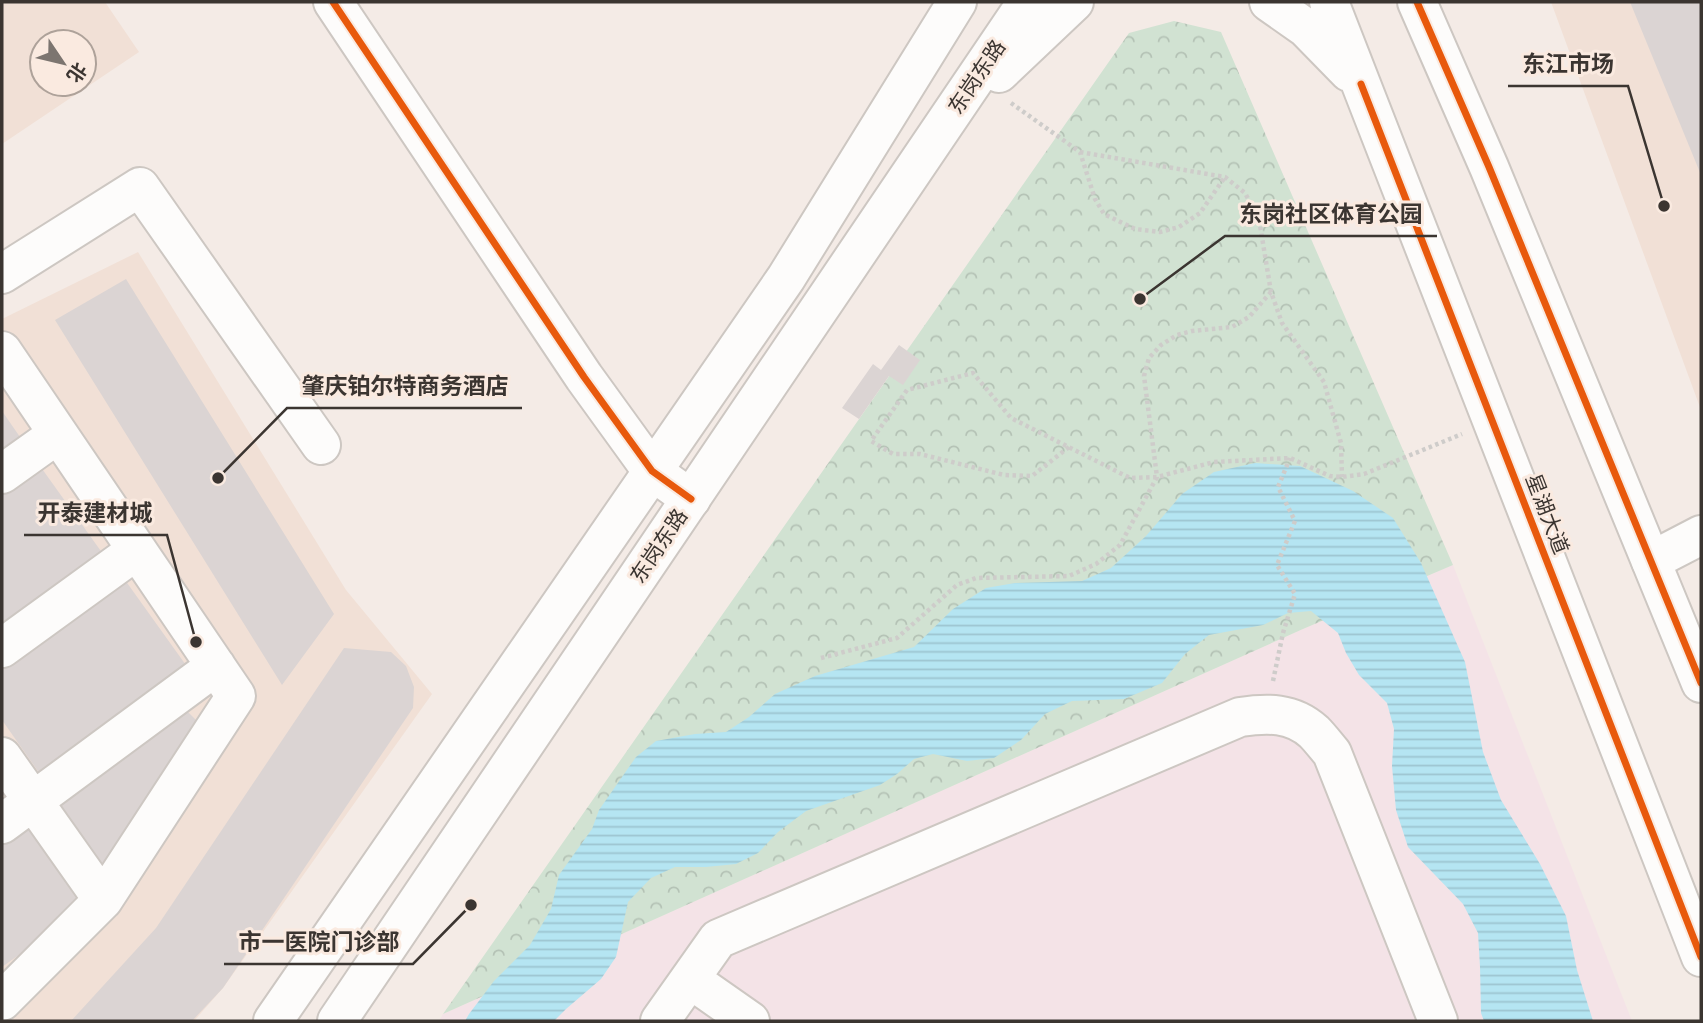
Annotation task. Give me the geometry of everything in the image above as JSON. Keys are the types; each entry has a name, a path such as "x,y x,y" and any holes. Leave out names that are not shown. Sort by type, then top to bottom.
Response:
{"main road":[{"path":"333,2 584,377 652,471 691,499"},
{"path":"273,1021 786,278 957,2"},
{"name":"东岗东路","path":"337,1021 1027,2"},
{"path":"943,128 1074,2"},
{"path":"1269,2 1306,28 1361,85"},
{"name":"星湖大道","path":"1329,2 1701,957"},
{"path":"1417,2 1489,167 1701,683"},
{"path":"2,274 140,187 321,445"},
{"path":"2,351 236,696 103,900 2,1001"},
{"path":"2,474 58,434"},
{"path":"1651,561 1701,535"},
{"path":"2,648 137,550"},
{"path":"2,824 216,666"},
{"path":"660,1021 718,939 1240,717 1266,713 1291,717 1313,731 1332,753 1438,1021"},
{"path":"2,758 103,900"},
{"path":"690,979 750,1021"}],"path":[{"path":"986,85 1080,152 1225,177 1245,193 1259,219 1272,292 1282,323 1324,382 1341,443 1342,477"},
{"path":"1080,152 1095,199 1104,214 1135,229 1160,232 1179,227 1200,213 1225,177"},
{"path":"821,658 897,638 957,585 976,578 1069,576 1096,565 1120,545 1157,477 1144,376 1149,358 1161,345 1177,335 1232,327 1249,317 1272,292"},
{"path":"1069,447 1032,476 1004,475 920,454 893,454 871,440 907,390 973,373 1011,418 1069,447 1130,478 1157,477 1214,462 1290,458 1329,476 1364,474 1492,421"},
{"path":"1266,713 1283,633 1295,594 1277,565 1295,522 1278,487 1290,458"}],"shaded area":[{"path":"2,2 105,2 139,52 98,80 98,28 28,28 28,98 70,98 2,144"},
{"path":"1551,2 1701,2 1701,410"},
{"path":"138,252 346,590 432,694 223,988 194,1021 2,1021 2,319"},
{"path":"1453,565 1632,1021 439,1021 443,1014 1303,629"}],"green space":[{"path":"1174,21 1221,32 1453,565 1303,629 443,1014 1129,33"}],"water":[{"path":"1255,463 1300,466 1353,491 1393,518 1421,563 1465,662 1483,752 1501,800 1540,864 1566,916 1577,970 1593,1021 1484,1021 1481,1013 1478,933 1463,904 1408,847 1396,810 1392,766 1394,729 1387,703 1359,675 1338,633 1311,611 1288,613 1263,625 1209,635 1185,654 1162,683 1124,699 1072,701 1045,714 1021,740 994,758 967,761 933,754 914,759 880,785 806,811 778,832 758,853 736,864 675,867 651,878 628,902 616,957 601,979 554,1021 465,1021 494,981 530,945 551,909 559,875 592,829 599,810 636,757 656,741 726,732 749,717 775,694 815,676 914,647 953,609 986,588 1015,583 1082,581 1111,568 1146,536 1182,494 1214,472"}],"building":[{"path":"1630,2 1701,2 1701,175"},
{"path":"126,279 334,614 282,685 55,320"},
{"path":"899,345 920,360 903,385 889,376 859,419 842,408 873,364 881,370"},
{"path":"2,411 20,437 2,450"},
{"path":"40,466 103,554 2,627 2,493"},
{"path":"125,580 188,668 40,774 2,720 2,668"},
{"path":"344,648 391,652 406,666 414,687 413,708 223,988 192,1021 71,1021 156,928"},
{"path":"181,705 202,726 121,854 95,874 47,812"},
{"path":"29,824 87,906 2,967 2,844"}],"cycle path":[{"path":"333,2 584,377 652,471 691,499"},
{"path":"1417,2 1489,167 1701,683"},
{"path":"1361,84 1701,957"}],"place":[{"name":"东江市场","path":"1664,206"},
{"name":"东岗社区体育公园","path":"1140,299"},
{"name":"肇庆铂尔特商务酒店","path":"218,478"},
{"name":"开泰建材城","path":"196,642"},
{"name":"市一医院门诊部","path":"471,905"}]}
